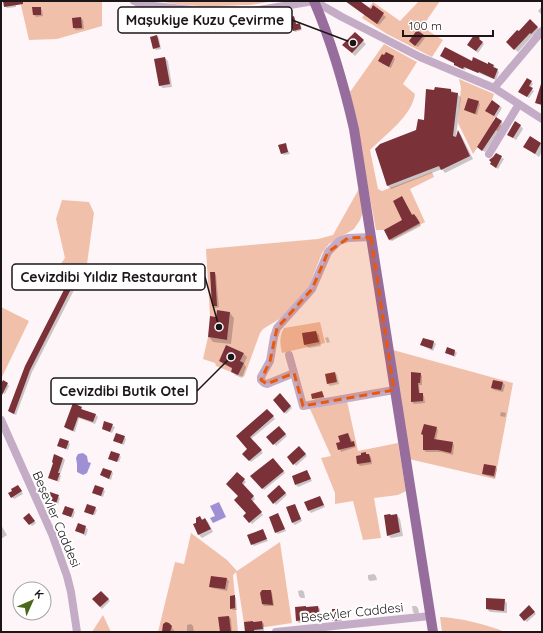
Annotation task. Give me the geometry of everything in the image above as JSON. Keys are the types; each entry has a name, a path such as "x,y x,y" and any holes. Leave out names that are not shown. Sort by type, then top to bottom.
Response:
{"main road":[{"path":"314,1 332,46 354,129 433,632"}],"street":[{"path":"134,1 144,5 193,10 253,11 314,1 420,57 494,88 542,119"},
{"path":"494,88 542,31"},
{"path":"489,154 519,104"},
{"path":"294,373 267,384 261,380 261,377 270,361 277,328 312,289 325,256 331,248 348,238 371,238"},
{"path":"289,355 303,406 394,390"},
{"name":"Beşevler Caddesi","path":"1,420 52,534 67,576 77,632"},
{"name":"Beşevler Caddesi","path":"276,632 430,616"}],"highlighted area":[{"path":"371,237 394,390 303,406 294,373 267,384 261,380 270,361 277,328 312,289 328,252 348,238"}],"shaded area":[{"path":"20,1 102,1 102,26 57,39 29,40"},
{"path":"158,1 270,1 252,5 211,6"},
{"path":"419,1 440,1 422,27 443,40 432,57 387,34 362,18 373,2 400,21"},
{"path":"384,44 417,62 403,84 415,94 409,110 397,125 370,150 378,189 382,191 432,172 434,177 410,189 425,222 390,241 384,230 376,230 350,92"},
{"path":"459,79 494,94 486,111 495,117 493,121 502,126 499,132 491,127 473,154 458,123 461,88"},
{"path":"360,187 363,212 360,220 354,229 329,244 322,253 308,289 281,318 263,329 260,333 244,377 238,375 244,363 240,361 244,353 226,345 219,361 232,368 231,372 216,366 215,363 203,359 208,337 227,340 230,312 217,310 216,317 210,316 206,249 318,239 333,235"},
{"path":"62,200 89,202 94,213 87,264 80,281 52,276 65,258 56,219"},
{"path":"1,307 29,321 1,379"},
{"path":"320,322 325,343 282,353 280,340 284,328"},
{"path":"393,350 513,383 495,479 409,459"},
{"path":"347,401 358,451 398,443 406,491 398,495 374,498 381,538 363,540 353,501 335,504 335,493 321,458 331,456 310,409"},
{"path":"83,453 87,456 88,462 91,463 87,473 83,475 77,472 76,458 78,454"},
{"path":"219,502 226,517 213,523 210,518 215,516 210,506"},
{"path":"191,533 227,560 237,571 280,542 292,623 245,630 236,572 233,575 238,632 158,632 175,562 184,564"},
{"path":"103,615 111,632 92,632"},
{"path":"440,617 473,622 505,632 442,632"}],"building":[{"path":"3,1 23,1 23,4 4,7"},
{"path":"345,1 360,1 371,9 373,5 384,13 377,24"},
{"path":"32,7 41,7 41,15 33,15"},
{"path":"294,16 296,24 300,23 301,29 293,31 289,18"},
{"path":"81,17 82,28 73,28 72,18"},
{"path":"530,19 538,27 531,34 530,33 514,50 506,42"},
{"path":"417,30 424,35 415,46 409,41"},
{"path":"355,32 364,40 352,53 342,45"},
{"path":"157,35 160,47 153,49 150,37"},
{"path":"474,35 480,38 479,39 483,42 476,51 467,45"},
{"path":"445,47 472,61 473,57 488,64 488,62 494,65 493,67 498,69 494,79 464,67 463,69 440,56"},
{"path":"386,52 394,56 389,67 378,61 382,54 384,55"},
{"path":"165,57 170,84 159,86 154,59"},
{"path":"527,78 532,81 529,86 533,88 527,97 518,92"},
{"path":"542,84 542,105 535,103"},
{"path":"435,87 451,89 451,92 458,93 453,136 456,137 458,130 470,156 441,170 439,166 387,186 375,149 380,144 416,130 418,119 424,120 426,89 434,90"},
{"path":"468,98 479,101 475,114 464,110"},
{"path":"492,100 500,106 494,116 485,111"},
{"path":"496,117 502,121 482,151 477,147"},
{"path":"515,121 521,125 513,138 507,135"},
{"path":"530,136 541,143 535,154 523,147"},
{"path":"286,143 288,152 281,154 278,145"},
{"path":"496,153 502,156 496,168 490,164 491,162 489,160"},
{"path":"402,196 412,215 414,214 420,223 389,240 384,230 402,220 393,201"},
{"path":"210,272 215,272 217,306 212,306"},
{"path":"68,282 73,285 30,370 14,414 8,411 25,366"},
{"path":"217,310 230,312 227,340 208,337 210,316 216,317"},
{"path":"316,331 319,342 304,345 302,333"},
{"path":"423,338 434,341 432,349 420,345"},
{"path":"226,345 244,353 240,361 244,363 238,375 231,372 232,368 219,361"},
{"path":"447,347 455,350 454,356 445,353"},
{"path":"335,372 337,382 327,384 325,374"},
{"path":"411,372 421,373 420,383 418,383 419,393 423,393 423,401 411,402"},
{"path":"3,380 8,383 1,397 1,384"},
{"path":"493,380 503,382 501,390 491,388"},
{"path":"322,391 324,397 312,399 311,394"},
{"path":"280,393 291,406 284,413 273,400"},
{"path":"73,403 82,407 81,409 96,414 93,422 78,417 73,431 64,427"},
{"path":"267,409 274,416 250,437 262,450 249,461 242,454 247,449 236,436"},
{"path":"104,421 113,424 110,432 102,429"},
{"path":"424,424 437,427 434,439 453,442 451,453 438,450 423,450 423,435 421,434"},
{"path":"279,426 286,434 273,445 266,437"},
{"path":"116,433 125,436 122,444 113,441"},
{"path":"348,433 351,442 354,441 355,446 338,450 336,443 340,442 338,436"},
{"path":"60,438 69,441 66,449 57,446"},
{"path":"299,446 306,454 293,465 287,457"},
{"path":"111,451 120,454 117,462 108,459"},
{"path":"366,452 366,454 369,454 371,462 357,464 356,456"},
{"path":"54,454 63,458 57,481 48,478 53,463"},
{"path":"273,458 284,471 262,489 250,476"},
{"path":"484,464 496,466 494,476 482,474"},
{"path":"103,468 112,471 109,479 100,475"},
{"path":"307,470 311,479 295,485 292,476"},
{"path":"237,472 245,479 242,483 254,496 251,499 262,512 249,523 243,516 246,513 234,500 238,496 226,484"},
{"path":"18,485 22,491 11,498 8,493 12,491 11,489"},
{"path":"95,485 104,488 101,496 92,493"},
{"path":"279,485 286,493 273,504 267,496"},
{"path":"50,492 59,495 56,504 48,500"},
{"path":"320,496 324,505 308,511 304,502"},
{"path":"87,504 96,507 93,515 84,512"},
{"path":"295,504 301,519 292,523 286,507"},
{"path":"65,506 74,509 71,517 62,514"},
{"path":"29,513 35,521 29,525 23,518"},
{"path":"278,513 285,529 275,533 269,517"},
{"path":"397,514 400,532 387,536 384,515"},
{"path":"200,516 202,520 205,518 211,529 198,535 193,524 196,523 196,518"},
{"path":"78,523 86,526 84,534 75,531"},
{"path":"263,529 267,539 251,545 247,535"},
{"path":"211,576 227,578 225,589 209,587"},
{"path":"262,590 271,590 273,605 262,604 260,593"},
{"path":"101,591 109,599 100,607 92,599"},
{"path":"235,595 235,608 230,609 230,596"},
{"path":"486,598 505,599 504,611 486,609"},
{"path":"529,605 535,612 524,621 519,615"},
{"path":"318,606 320,618 296,621 295,607"},
{"path":"332,609 340,609 340,620 332,621"},
{"path":"229,616 231,632 220,632 218,617"},
{"path":"262,621 263,629 254,630 254,632 245,632 244,622"},
{"path":"166,622 172,626 170,632 162,632 163,624"}],"place":[{"name":"Maşukiye Kuzu Çevirme","path":"353,43"},
{"name":"Cevizdibi Yıldız Restaurant","path":"219,327"},
{"name":"Cevizdibi Butik Otel","path":"231,357"}]}
